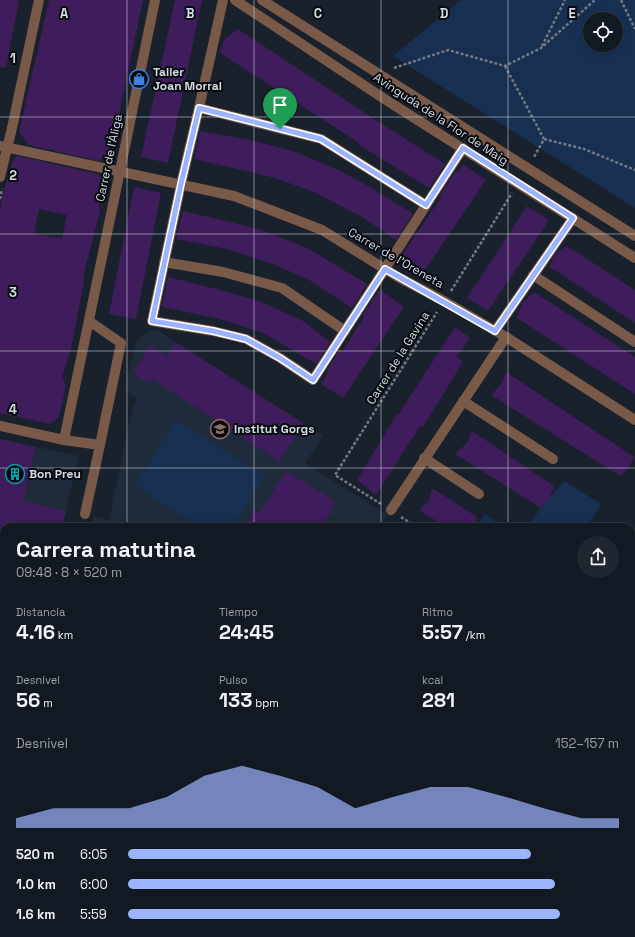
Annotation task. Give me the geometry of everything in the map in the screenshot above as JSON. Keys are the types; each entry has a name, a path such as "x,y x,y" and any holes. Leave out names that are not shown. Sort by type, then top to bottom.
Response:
{"street":[{"path":"0,177 4,146 39,0"},
{"name":"Carrer de l'Àliga","path":"64,440 155,0"},
{"path":"223,0 181,184 152,321 213,331 246,339 280,358 313,380 463,148"},
{"name":"Avinguda de la Flor de Maig","path":"235,0 386,100 635,258"},
{"name":"Avinguda de la Flor de Maig","path":"262,0 635,236"},
{"path":"199,108 321,139 426,205"},
{"name":"Carrer de l'Oreneta","path":"4,146 234,196 322,230 385,269 506,337 635,420"},
{"path":"495,331 573,218"},
{"path":"164,262 224,272 282,288 345,331"},
{"path":"533,275 635,342"},
{"path":"85,514 121,343 89,321"},
{"path":"391,510 424,458 506,337"},
{"path":"463,401 553,459"},
{"path":"0,426 64,440 100,445"},
{"path":"424,458 479,494"}],"path":[{"path":"542,48 565,0"},
{"path":"376,73 448,50 505,66 542,48 595,0"},
{"path":"621,0 635,30"},
{"path":"505,66 544,139 584,149 635,170"},
{"path":"528,168 544,139"},
{"name":"Carrer de la Gavina","path":"391,510 335,475 518,184"},
{"path":"391,510 411,523"}],"shaded area":[{"path":"461,0 635,0 635,208 393,56"},
{"name":"Institut Gorgs","path":"150,330 157,330 323,436 305,463 387,515 382,523 91,523 94,516 109,520 132,410 138,399 124,389 137,341"},
{"path":"176,420 265,476 235,523 193,523 135,486"},
{"path":"0,439 79,456 63,523 0,523"},
{"path":"564,481 601,504 589,523 529,523"},
{"path":"485,514 497,523 479,523"}],"building":[{"path":"0,0 19,0 6,68 0,67"},
{"path":"49,0 143,0 111,153 99,161 29,145 19,132"},
{"path":"175,0 202,0 168,163 141,157"},
{"path":"238,29 445,164 429,188 359,145 359,143 220,53 224,40"},
{"path":"200,131 250,140 296,152 338,170 365,184 413,214 396,240 362,217 314,192 275,178 194,159"},
{"path":"18,156 98,174 101,177 98,194 100,211 83,277 85,277 71,349 62,377 66,386 59,417 50,424 0,413 0,211 2,197 13,160","holes":["39,209 67,215 62,238 34,234"]},
{"path":"463,164 486,180 425,270 402,255 442,196 440,195 456,171 458,172"},
{"path":"134,187 161,193 136,319 109,314"},
{"path":"527,206 549,220 488,311 467,298"},
{"path":"183,211 268,232 309,249 367,284 352,308 309,280 273,264 227,249 176,239"},
{"path":"567,246 635,290 635,323 550,267 557,252"},
{"path":"168,277 228,292 264,303 303,321 330,342 316,364 263,333 220,319 162,307"},
{"path":"379,290 404,307 343,398 321,384 329,371 327,370 340,350 342,352"},
{"path":"534,292 635,357 635,394 517,318 522,303"},
{"path":"455,327 470,338 457,357 463,362 423,427 420,426 376,495 357,480 397,414 398,415"},
{"path":"175,342 303,423 279,461 152,379 149,383 133,373 150,345 167,356"},
{"path":"506,372 634,457 629,467 620,476 491,395 501,384"},
{"path":"472,431 554,486 550,498 541,508 455,454 467,443"},
{"name":"Bon Preu","path":"0,439 36,447 23,501 66,511 63,523 0,523"},
{"path":"286,471 336,502 324,523 248,523 254,510 259,514"},
{"path":"432,488 477,517 476,523 440,523 419,510 429,501"}],"place":[{"name":"Taller Joan Morral","path":"139,79"},
{"name":"Institut Gorgs","path":"220,429"},
{"name":"Bon Preu","path":"15,474"}],"route":[{"path":"199,108 280,129 321,139 426,205 463,148 573,218 495,331 385,269 313,380 280,358 246,339 213,331 152,321 181,184 199,108"}]}
